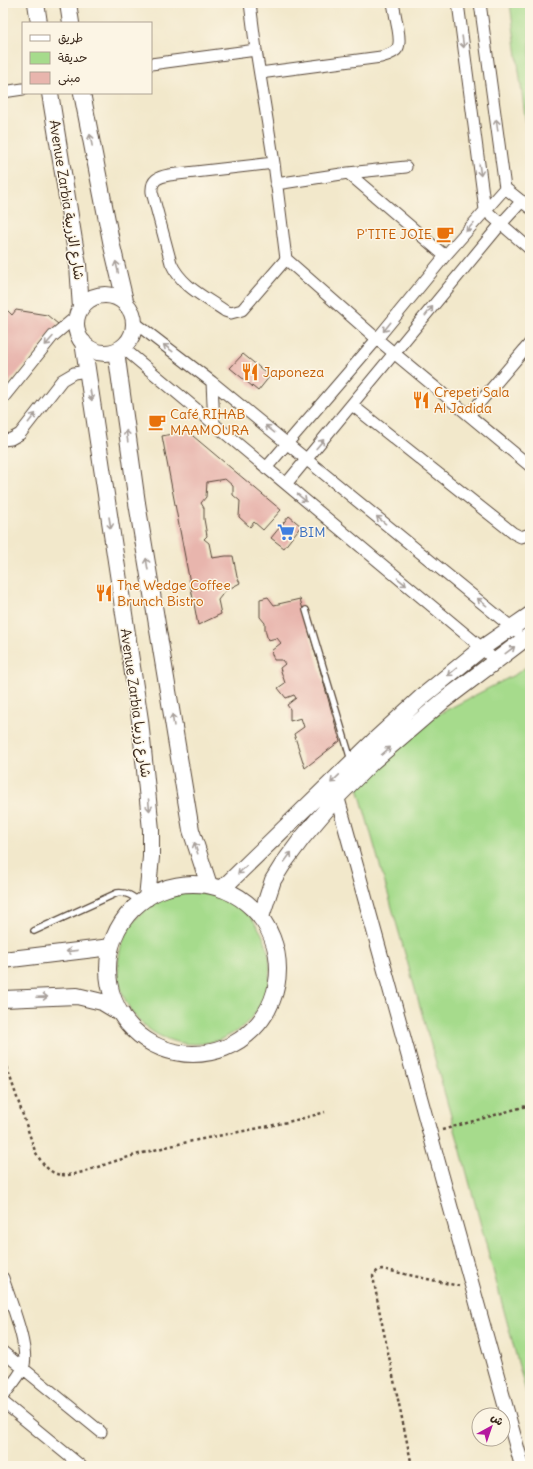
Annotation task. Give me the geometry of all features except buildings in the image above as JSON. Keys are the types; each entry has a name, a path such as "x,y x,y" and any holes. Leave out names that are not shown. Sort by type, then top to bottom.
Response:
{"main road":[{"path":"36,3 39,22"},
{"path":"68,3 71,22"},
{"name":"Avenue Zarbia شارع الزربية","path":"50,94 78,265 80,311"},
{"path":"82,94 112,246 126,305"},
{"path":"103,295 120,299 126,305 132,313 134,322 133,332 129,340 119,349 107,353 90,349 83,342 77,329 76,322 80,311 87,302 95,297 103,295"},
{"name":"Avenue Zarbia شارع زربيا","path":"83,342 139,712 145,766 151,830 150,872 143,900"},
{"path":"119,349 137,503 190,830 216,887"},
{"path":"216,887 423,696 482,648 530,615"},
{"path":"261,917 273,880 283,864 303,837 337,797 372,762 443,701 527,637"},
{"path":"196,884 216,887 237,896 250,905 261,917 273,939 278,963 276,988 267,1011 252,1031 232,1045 208,1052 187,1054 163,1048 139,1034 122,1014 112,993 108,970 111,947 119,928 131,911 143,900 162,890 178,885 196,884"},
{"path":"3,960 111,947"},
{"path":"3,999 77,996 102,1002 122,1014"}],"street":[{"path":"250,3 274,163 286,259 377,339 530,466"},
{"path":"260,73 381,57 393,53 397,49 400,42 393,3"},
{"path":"458,3 485,210 500,225 530,249"},
{"path":"286,484 395,354 500,225 526,205 505,188 480,3"},
{"path":"152,64 256,50"},
{"path":"3,92 22,90"},
{"path":"274,163 162,176 153,182 152,192 171,263 175,272 183,282 225,311 232,313 242,310 286,259"},
{"path":"276,184 348,173 406,167"},
{"path":"348,173 445,256"},
{"path":"266,468 377,339 445,256 505,188"},
{"path":"3,398 53,336 80,311"},
{"path":"134,322 212,382 512,627 527,637"},
{"path":"469,415 530,343"},
{"path":"119,349 286,484 482,648 495,661"},
{"path":"3,440 11,440 20,434 58,386 68,376 80,371 87,371"},
{"path":"212,382 214,425"},
{"path":"352,405 513,533 521,537 530,534"},
{"path":"337,797 522,1466"},
{"path":"3,1278 23,1340 24,1351 23,1368 3,1396"},
{"path":"3,1352 101,1432"},
{"path":"3,1402 81,1466"}],"lane":[{"path":"306,610 352,762"},
{"path":"34,931 117,893 123,892 143,900"}],"path":[{"path":"3,1056 35,1151 43,1165 59,1175 73,1174 167,1147 299,1120 325,1112"},
{"path":"430,1134 530,1105"},
{"path":"412,1466 373,1276 378,1270 382,1269 473,1290"}],"green space":[{"path":"510,3 530,3 530,154"},
{"path":"530,664 530,1407 459,1144 350,760 516,674"},
{"path":"194,892 223,898 230,901 248,914 261,932 264,939 270,968 264,997 261,1004 248,1022 230,1035 223,1038 194,1044 165,1038 158,1035 140,1022 127,1004 124,997 118,968 124,939 127,932 140,914 158,901 165,898"}],"place":[{"name":"P'TITE JOIE","path":"445,234"},
{"name":"Japoneza","path":"250,372"},
{"name":"Crepeti Sala Al Jadida","path":"421,400"},
{"name":"Café RIHAB MAAMOURA","path":"157,422"},
{"name":"BIM","path":"286,532"},
{"name":"The Wedge Coffee Brunch Bistro","path":"104,593"}]}
